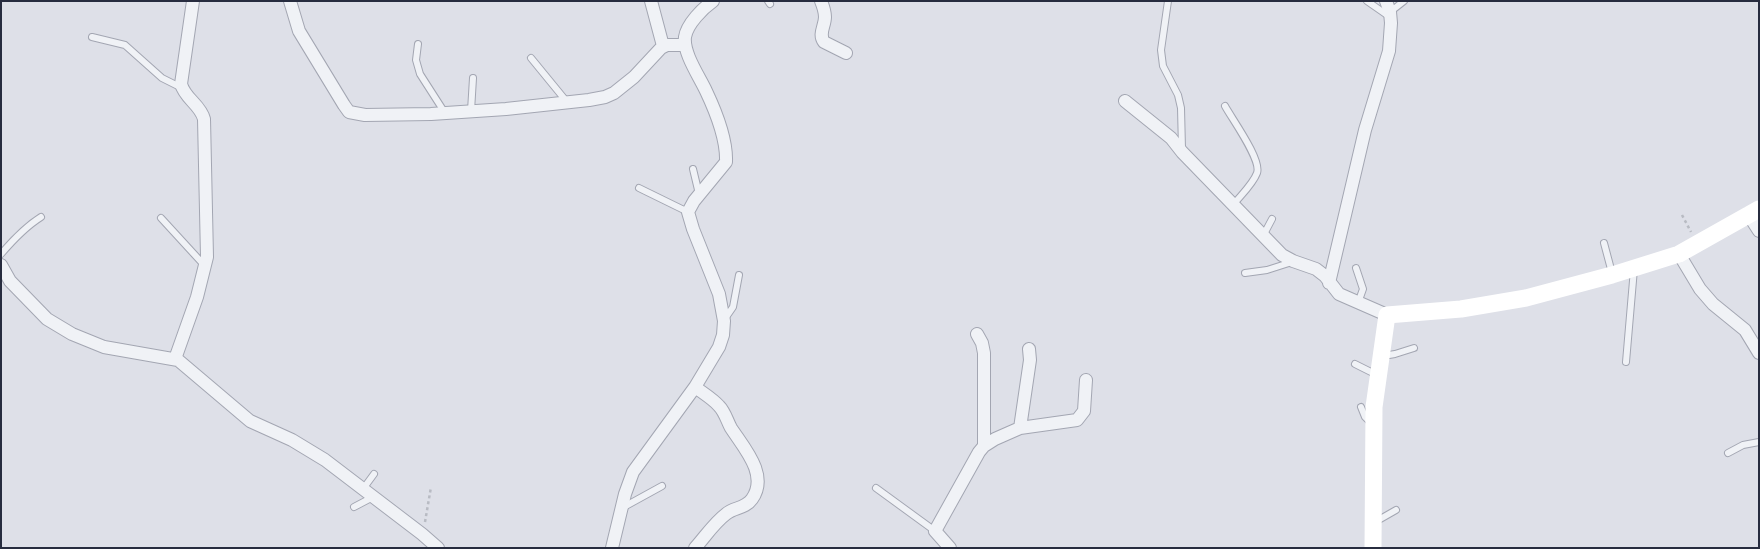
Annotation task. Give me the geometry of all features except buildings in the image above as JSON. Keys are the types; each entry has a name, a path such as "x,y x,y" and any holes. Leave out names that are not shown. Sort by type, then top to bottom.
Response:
{"street":[{"path":"175,359 197,297 205,266 208,243 204,119 198,106 186,95 182,88 181,76 193,1"},
{"path":"290,1 298,31 349,112 365,115 445,113 568,103 599,98 614,93 634,76 656,51 663,46 685,45"},
{"path":"651,1 663,46"},
{"path":"612,548 633,472 695,387 719,347 723,335 724,321 719,294 693,229 688,212 699,194 723,168 726,162 726,154 720,128 707,93 685,45 685,35 688,28 714,1"},
{"path":"820,1 825,18 822,39 824,42 846,53"},
{"path":"1329,283 1366,130 1389,51 1389,10"},
{"path":"1125,101 1171,138 1182,152 1282,255 1293,261 1316,269 1325,276 1339,294 1386,315 1461,309 1519,299 1612,275 1679,254 1754,211 1759,231"},
{"path":"1679,254 1700,289 1713,304 1745,330 1759,353"},
{"path":"1,265 10,281 47,319 72,334 104,347 175,359 188,368 234,410 250,421 292,440 325,460 422,534 438,548"},
{"path":"1373,548 1374,407 1382,356 1386,315"},
{"path":"977,334 982,343 984,353 984,446"},
{"path":"1020,428 1030,360 1029,349"},
{"path":"950,548 934,531 979,452 984,446 995,439 1020,428 1076,420 1084,411 1086,380"},
{"path":"695,387 720,407 730,426 746,449 754,465 757,479 757,489 748,504 725,514 695,548"}],"lane":[{"path":"1168,1 1161,50 1163,66 1178,95 1182,152"},
{"path":"1367,1 1389,10 1404,1"},
{"path":"92,36 125,45 162,78 182,88"},
{"path":"418,44 416,60 420,74 445,113"},
{"path":"531,58 568,103"},
{"path":"471,111 473,78"},
{"path":"1225,106 1254,155 1258,166 1258,172 1233,205"},
{"path":"693,169 699,194"},
{"path":"639,188 688,212"},
{"path":"1,254 20,232 41,217"},
{"path":"161,218 205,266"},
{"path":"1263,236 1272,219"},
{"path":"1604,242 1612,275"},
{"path":"1245,273 1266,270 1293,261"},
{"path":"1356,268 1363,289 1358,303"},
{"path":"1626,362 1634,268"},
{"path":"724,321 733,307 739,275"},
{"path":"1382,356 1395,354 1414,348"},
{"path":"1355,364 1379,376"},
{"path":"1361,407 1368,420 1374,424"},
{"path":"1728,453 1743,445 1759,442"},
{"path":"363,489 374,474"},
{"path":"622,508 662,486"},
{"path":"876,488 934,531"},
{"path":"354,507 373,497"},
{"path":"1373,523 1396,510"}],"path":[{"path":"1682,216 1698,243"},
{"path":"422,534 431,487"}]}
